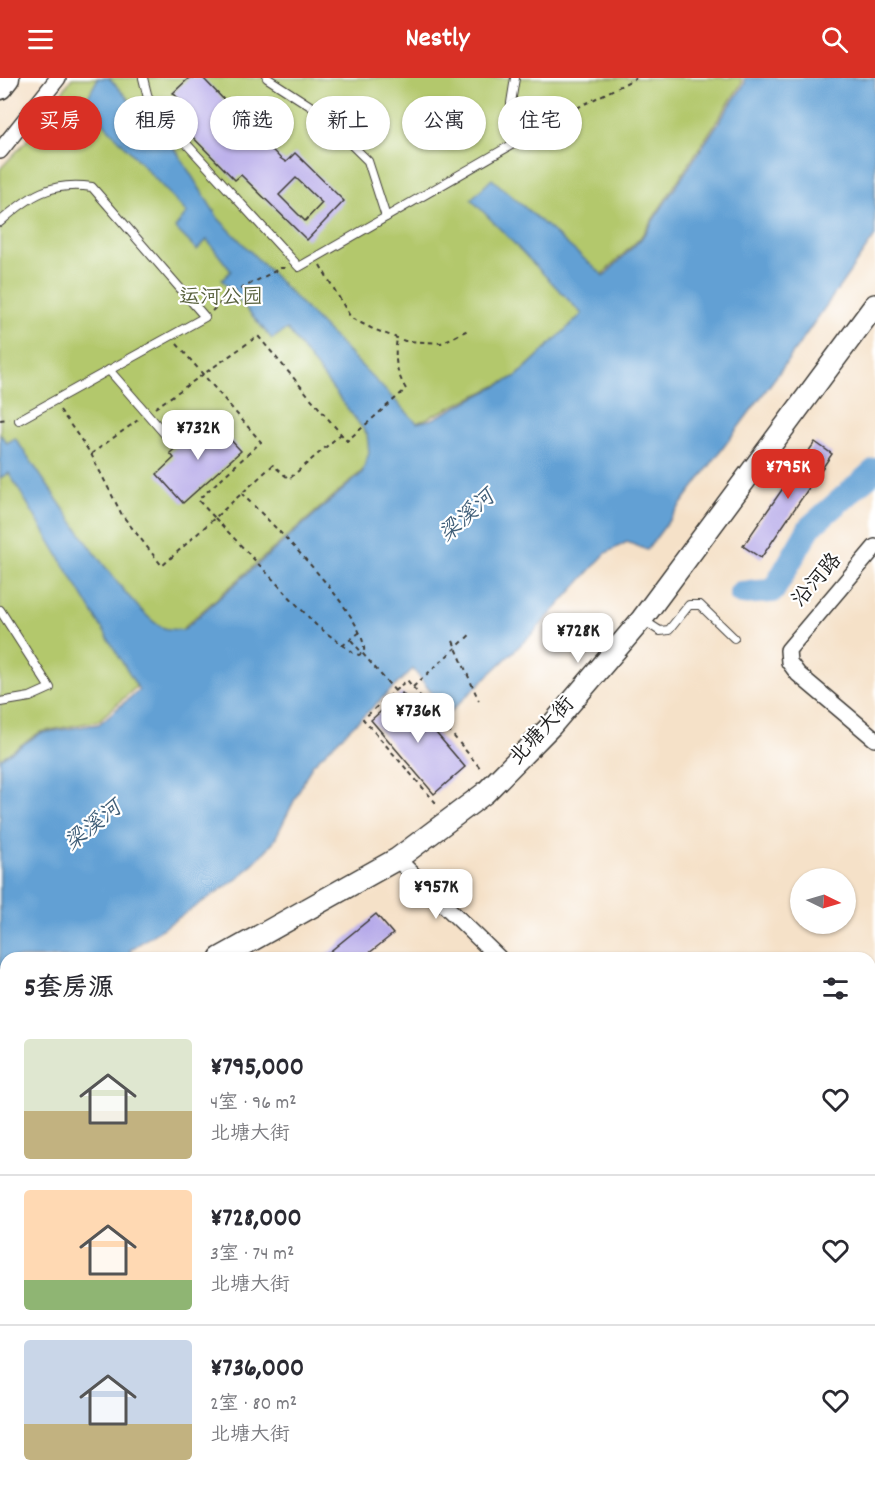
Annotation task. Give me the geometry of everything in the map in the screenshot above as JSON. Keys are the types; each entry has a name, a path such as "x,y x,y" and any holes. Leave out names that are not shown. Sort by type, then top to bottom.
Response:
{"main road":[{"path":"0,87 8,78"},
{"name":"北塘大街","path":"231,952 397,859 486,793 551,726 642,619 875,305"}],"street":[{"path":"0,151 58,78"},
{"name":"沿河路","path":"875,547 792,642 788,650 789,662 798,674 875,739"},
{"path":"397,859 493,952"}],"lane":[{"path":"142,78 148,98 162,117 299,267 502,150"},
{"path":"267,78 315,109 368,160 386,217"},
{"path":"512,96 514,78"},
{"path":"0,222 25,200 48,189 72,184 92,187 205,316 19,420"},
{"path":"109,370 170,440"},
{"path":"642,619 660,631 669,630 689,605 700,605 734,638"},
{"path":"0,610 50,688 30,697 0,702"}],"path":[{"path":"582,106 636,78"},
{"path":"315,258 351,318 397,338 441,343 468,330"},
{"path":"205,316 229,295 280,268"},
{"path":"170,336 261,442 198,500 296,605 342,646 359,655 364,652 365,642 346,608 242,494"},
{"path":"91,454 258,336 346,441 406,389 398,375 395,354 397,338"},
{"path":"53,401 91,454 122,515 162,566 273,465 289,479 341,434"},
{"path":"0,420 4,418"},
{"path":"342,646 360,632"},
{"path":"413,687 472,633"},
{"path":"351,640 395,691"},
{"path":"453,641 479,701"},
{"path":"436,803 363,719 407,680 481,769"}],"green space":[{"name":"运河公园","path":"72,78 741,78 742,83 640,238 604,273 582,315 515,377 417,423 185,626 135,688 98,721 40,732 0,759 0,169 18,150 102,150 102,96 59,96"}],"water":[{"path":"98,78 109,78 126,96 114,96 114,134 102,121 102,96 89,96"},
{"name":"梁溪河","path":"744,78 875,78 875,236 781,370 647,550 627,542 606,553 537,629 448,714 413,669 312,765 273,843 240,877 130,950 131,952 0,952 0,759 41,733 99,724 139,690 9,473 0,478 0,434 7,443 15,438 87,542 131,599 149,618 164,628 183,630 362,473 369,453 367,434 287,329 272,339 222,280 231,271 207,240 197,250 175,228 187,213 129,150 175,150 218,218 417,423 433,419 517,376 582,314 471,199 492,179 604,276 641,239 745,83"}],"building":[{"path":"189,78 203,78 220,96 210,96 210,150 272,150 286,162 295,153 344,201 307,240 241,175 235,180 198,142 198,96 176,96 173,93","holes":["296,178 322,203 305,221 279,195"]},
{"path":"214,422 241,451 183,503 157,474 174,458 170,453 192,433 197,438"},
{"path":"815,442 832,454 761,558 743,546"},
{"path":"402,693 465,767 434,794 371,720"},
{"path":"376,914 393,934 370,952 329,952"}],"waterway":[{"path":"741,593 773,591 810,527 875,470"}]}
